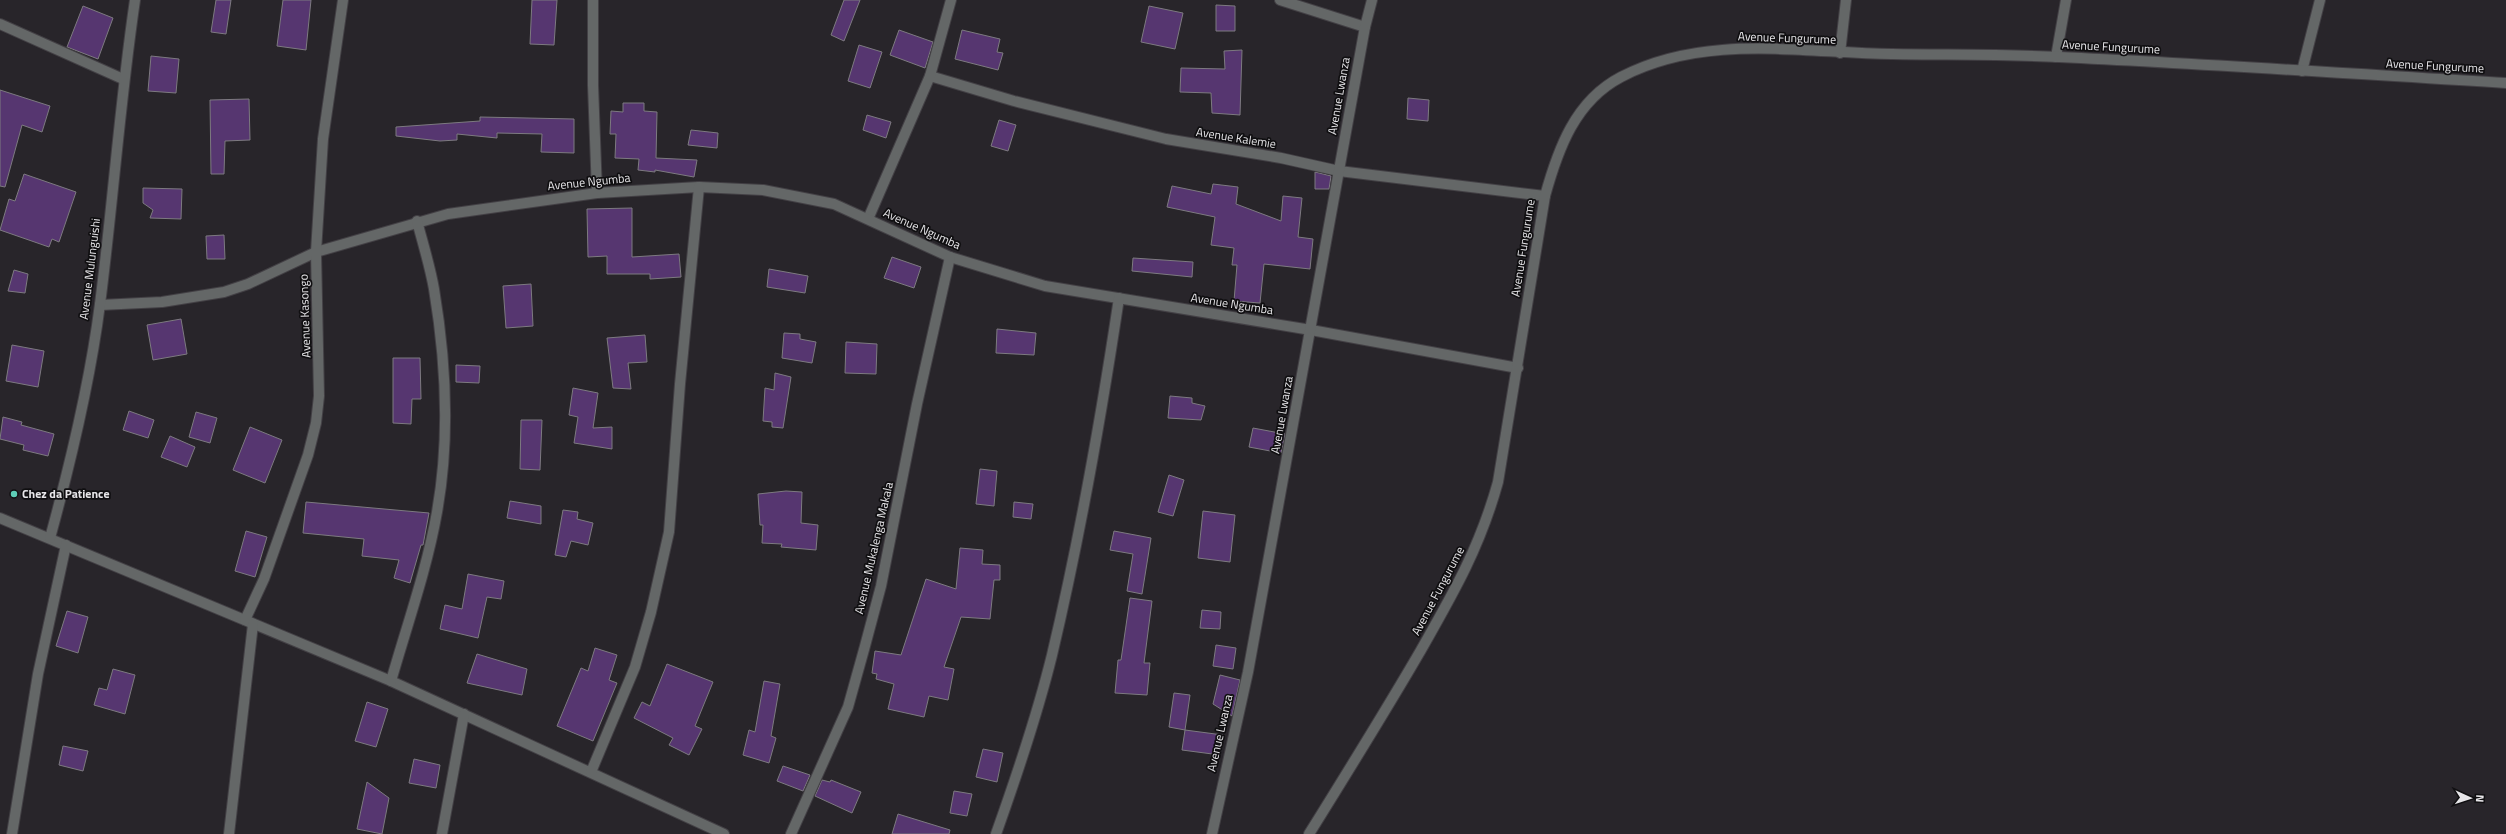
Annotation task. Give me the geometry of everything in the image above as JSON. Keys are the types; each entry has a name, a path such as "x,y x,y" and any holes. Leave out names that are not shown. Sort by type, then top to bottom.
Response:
{"street":[{"name":"Avenue Mulunguishi","path":"50,538 78,427 100,305 123,79 134,0"},
{"name":"Avenue Kasongo","path":"229,834 249,622 308,455 316,423 319,396 316,252 323,139 344,0"},
{"path":"593,0 593,85 597,193"},
{"path":"868,219 930,76 951,0"},
{"path":"1280,0 1365,27"},
{"name":"Avenue Lwanza","path":"1212,834 1248,672 1365,27 1372,0"},
{"path":"1840,53 1846,0"},
{"path":"2056,57 2066,0"},
{"path":"2302,71 2320,0"},
{"path":"0,24 123,79"},
{"name":"Avenue Fungurume","path":"1309,834 1368,741 1466,570 1487,522 1498,482 1518,368 1545,196 1562,143 1577,116 1594,95 1620,77 1679,54 1708,50 1757,48 1840,53 2056,57 2506,83"},
{"name":"Avenue Kalemie","path":"930,76 1014,101 1131,132 1339,170 1545,196"},
{"path":"591,772 635,667 651,612 670,532 680,384 699,187"},
{"name":"Avenue Ngumba","path":"100,305 162,302 224,292 248,284 316,252 417,221 448,214 597,193 699,187 763,190 804,196 834,204 950,257 1045,286 1310,330 1518,368"},
{"path":"391,681 433,527 444,456 442,348 434,288 417,221"},
{"name":"Avenue Mukalenga Makala","path":"791,834 848,707 865,646 881,586 917,404 950,257"},
{"path":"996,834 1020,768 1052,656 1077,543 1100,420 1119,298"},
{"path":"0,518 391,681 591,772 710,831 724,834"},
{"path":"12,834 38,674 66,545"},
{"path":"442,834 464,714"}],"building":[{"path":"216,0 231,0 226,34 211,32"},
{"path":"283,0 311,0 306,50 277,46"},
{"path":"532,0 557,0 554,45 530,44"},
{"path":"844,0 860,0 844,41 831,35"},
{"path":"1216,5 1235,6 1235,31 1216,31"},
{"path":"83,6 113,18 98,59 67,47"},
{"path":"1149,6 1183,13 1175,49 1141,42"},
{"path":"899,30 933,42 925,68 890,55"},
{"path":"962,30 1000,39 997,52 1003,53 998,70 955,59"},
{"path":"859,45 882,52 870,88 848,81"},
{"path":"1242,50 1240,115 1212,113 1211,93 1180,92 1181,68 1225,69 1224,51"},
{"path":"151,56 179,59 176,93 148,91"},
{"path":"0,90 50,106 42,132 22,125 5,187 0,186"},
{"path":"1408,98 1429,100 1428,121 1407,119"},
{"path":"249,99 250,140 225,141 224,174 211,174 210,100"},
{"path":"623,103 644,103 644,111 657,112 656,158 697,160 694,177 655,170 655,172 638,170 639,159 615,158 616,134 610,134 611,111 623,112"},
{"path":"867,115 891,122 886,138 863,130"},
{"path":"480,117 574,119 574,153 541,152 542,134 497,133 497,138 457,134 457,140 440,141 396,136 396,127 480,121"},
{"path":"999,120 1016,125 1008,151 991,146"},
{"path":"691,130 718,133 717,148 688,145"},
{"path":"1315,172 1331,176 1329,189 1315,189"},
{"path":"24,174 76,192 59,242 52,239 49,247 0,230 9,199 15,201"},
{"path":"1213,184 1238,187 1236,204 1281,221 1283,196 1302,198 1298,237 1313,239 1310,269 1264,264 1260,303 1234,301 1237,265 1232,265 1234,248 1211,245 1215,217 1167,207 1172,186 1211,194"},
{"path":"143,188 182,189 181,219 150,218 153,210 143,203"},
{"path":"632,208 632,257 679,254 681,277 650,279 650,274 607,274 607,256 588,257 587,209"},
{"path":"224,235 225,259 207,259 206,236"},
{"path":"892,257 921,267 914,288 884,278"},
{"path":"1133,258 1193,262 1192,277 1132,271"},
{"path":"769,269 808,276 805,293 767,287"},
{"path":"14,270 28,274 25,293 8,291"},
{"path":"531,284 533,326 506,328 503,286"},
{"path":"181,319 187,354 153,360 147,325"},
{"path":"997,329 1036,333 1034,355 996,353"},
{"path":"784,333 800,334 800,339 816,342 812,363 782,358"},
{"path":"645,335 647,362 628,363 631,389 613,388 607,338"},
{"path":"846,342 877,344 876,374 845,373"},
{"path":"12,345 44,351 38,387 6,381"},
{"path":"393,358 420,358 421,399 412,399 411,424 393,423"},
{"path":"456,365 480,366 479,383 456,382"},
{"path":"775,373 791,377 783,428 772,427 772,422 763,421 765,388 774,390"},
{"path":"573,388 598,393 593,428 612,427 612,449 574,443 578,417 569,415"},
{"path":"1170,396 1192,398 1192,403 1205,406 1201,420 1168,418"},
{"path":"129,411 154,420 148,438 123,430"},
{"path":"196,412 217,418 210,443 189,437"},
{"path":"3,417 22,422 21,425 54,434 48,456 23,450 24,445 0,439"},
{"path":"521,420 542,420 540,470 520,469"},
{"path":"250,427 282,440 265,483 233,470"},
{"path":"1253,428 1285,434 1281,453 1249,447"},
{"path":"170,436 195,447 187,467 161,457"},
{"path":"980,469 997,471 994,506 976,504"},
{"path":"1169,475 1184,480 1173,516 1158,512"},
{"path":"786,491 802,492 801,523 818,525 816,550 781,547 782,544 762,543 763,525 760,525 758,494"},
{"path":"510,501 541,506 541,524 507,518"},
{"path":"306,502 429,513 423,545 421,545 410,583 394,578 399,560 362,556 364,539 303,533"},
{"path":"1014,502 1033,504 1031,519 1013,517"},
{"path":"563,510 578,512 577,519 593,523 588,545 571,541 566,557 555,555"},
{"path":"1203,511 1235,515 1230,562 1198,558"},
{"path":"246,531 267,537 255,577 235,571"},
{"path":"1114,531 1151,538 1142,594 1127,591 1133,554 1110,550"},
{"path":"960,548 983,550 982,564 1000,565 1000,580 994,580 990,619 961,617 944,667 954,669 948,700 929,696 924,717 888,709 894,684 876,679 877,674 872,673 875,651 901,655 926,579 956,589"},
{"path":"468,574 504,581 501,599 487,597 478,638 440,629 445,605 462,609"},
{"path":"1130,598 1152,601 1144,663 1150,663 1147,695 1115,693 1118,660 1121,660"},
{"path":"1202,610 1221,612 1220,629 1200,628"},
{"path":"67,611 88,617 78,653 56,646"},
{"path":"1216,645 1236,648 1233,669 1213,666"},
{"path":"595,648 617,655 609,680 617,683 593,741 557,726 581,668 588,671"},
{"path":"477,654 527,669 522,695 467,683"},
{"path":"667,664 713,682 695,726 702,729 689,755 669,745 673,738 634,718 642,702 650,706"},
{"path":"113,669 135,675 125,714 94,705 99,688 107,690"},
{"path":"1220,675 1240,680 1232,716 1213,704"},
{"path":"764,681 780,684 771,736 776,738 769,763 743,755 749,730 755,732"},
{"path":"1174,693 1190,695 1185,730 1169,727"},
{"path":"367,702 388,709 376,747 355,741"},
{"path":"1185,730 1223,735 1220,755 1182,750"},
{"path":"63,746 88,751 83,771 59,765"},
{"path":"983,749 1003,753 997,782 976,777"},
{"path":"414,759 440,765 436,788 409,783"},
{"path":"783,766 810,775 803,791 777,781"},
{"path":"822,780 830,782 831,780 861,792 852,813 815,796"},
{"path":"367,782 389,798 382,834 357,829"},
{"path":"954,791 972,794 967,816 950,813"},
{"path":"898,814 950,830 949,834 892,834"}],"place":[{"name":"Chez da Patience","path":"14,494"}]}
